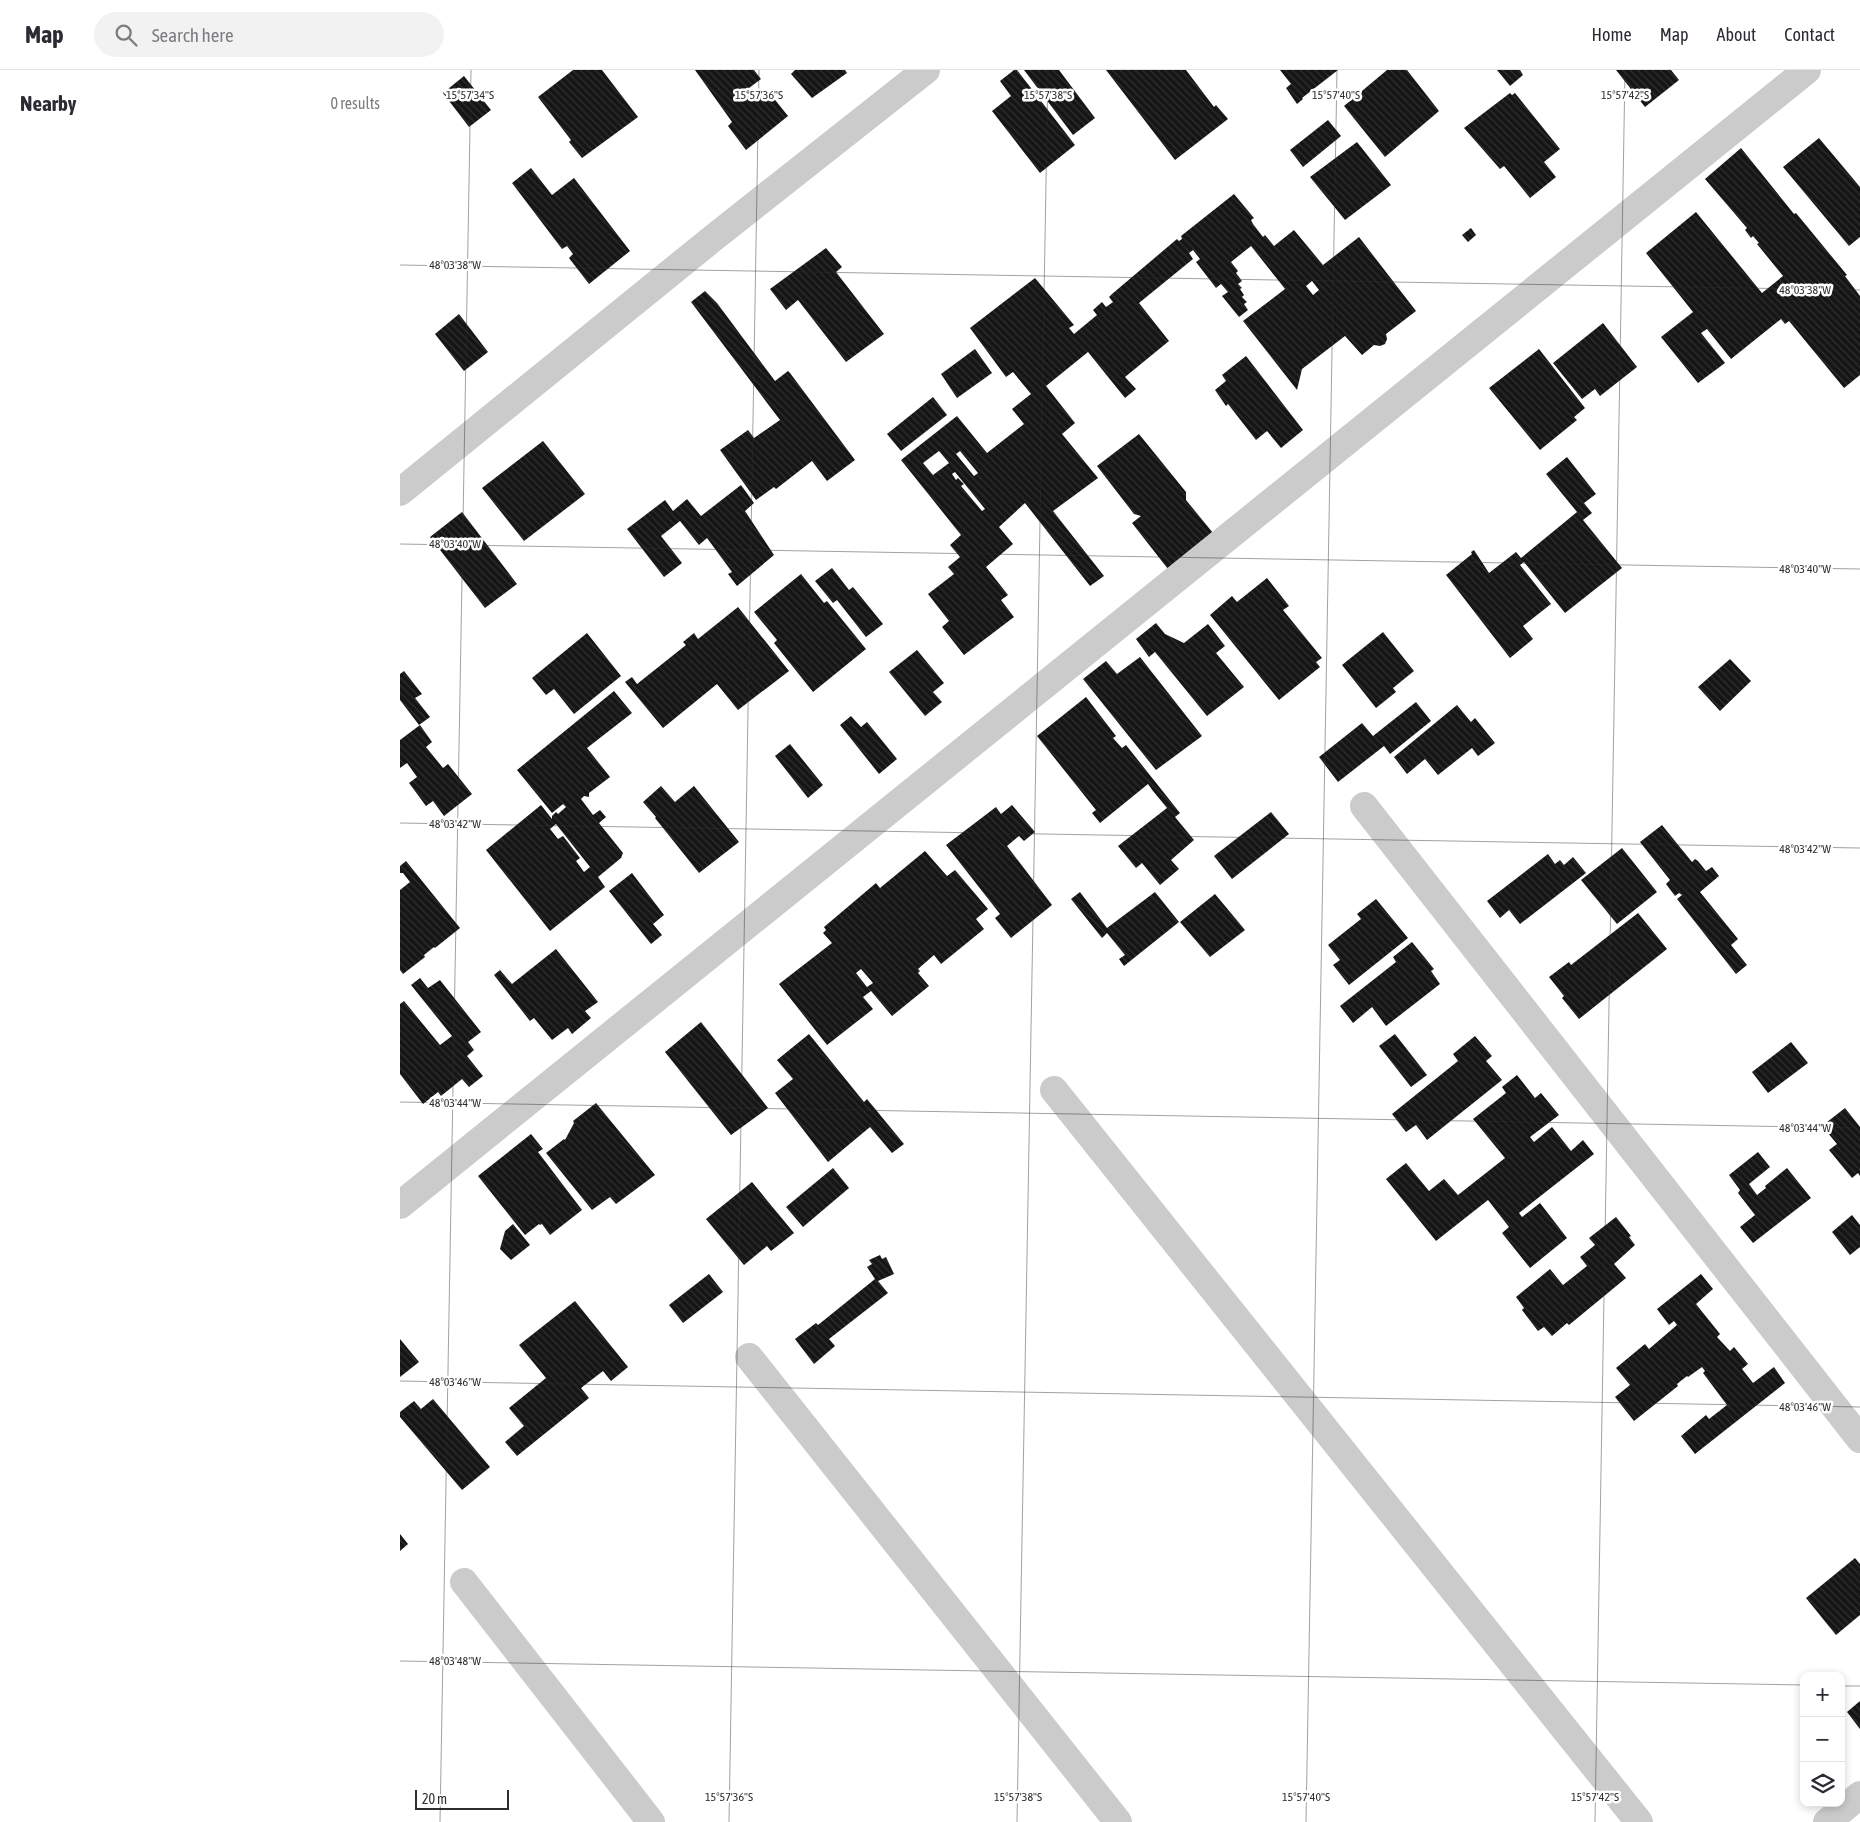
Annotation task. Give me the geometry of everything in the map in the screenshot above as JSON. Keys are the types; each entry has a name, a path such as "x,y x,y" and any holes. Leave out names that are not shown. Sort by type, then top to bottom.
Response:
{"street":[{"path":"400,492 712,238 926,70"},
{"path":"400,1205 1807,70"},
{"path":"1364,806 1860,1439"},
{"path":"1054,1090 1639,1822"},
{"path":"749,1357 1118,1822"},
{"path":"464,1582 651,1822"},
{"path":"1827,1822 1860,1795"}],"building":[{"path":"573,70 602,70 638,117 582,158 569,142 571,140 538,97"},
{"path":"695,70 754,70 761,79 749,88 757,99 768,91 788,116 746,150 728,126 732,122"},
{"path":"795,70 845,70 847,73 812,98 791,74"},
{"path":"1014,70 1017,70 1075,145 1040,173 992,111 1011,96 1000,81"},
{"path":"1024,70 1059,70 1095,118 1073,135"},
{"path":"1106,70 1186,70 1214,107 1216,105 1228,119 1175,160"},
{"path":"1280,70 1338,70 1297,104 1286,88 1291,84"},
{"path":"1387,70 1407,70 1439,111 1385,157 1344,106"},
{"path":"1497,70 1520,70 1523,75 1510,86"},
{"path":"1616,70 1671,70 1679,80 1645,107"},
{"path":"464,76 491,110 469,127 443,93"},
{"path":"1510,93 1512,95 1515,93 1560,149 1544,162 1556,177 1530,198 1504,166 1500,169 1464,128"},
{"path":"1328,120 1341,136 1303,167 1290,150"},
{"path":"1819,138 1860,187 1860,237 1849,246 1783,167"},
{"path":"1357,142 1391,185 1345,220 1310,177"},
{"path":"1741,148 1794,214 1796,213 1847,275 1845,276 1860,296 1860,375 1844,388 1789,321 1785,324 1781,319 1731,359 1707,329 1701,333 1725,363 1698,383 1661,337 1693,312 1646,253 1696,212 1762,293 1783,276 1757,244 1759,243 1753,236 1751,238 1745,230 1747,228 1705,179"},
{"path":"531,168 552,195 574,178 630,251 589,284 569,258 573,254 567,246 562,249 512,183"},
{"path":"1234,194 1254,218 1251,220 1263,237 1265,235 1274,246 1294,230 1323,265 1359,237 1416,311 1386,334 1385,344 1380,346 1374,345 1362,355 1345,336 1302,369 1297,390 1243,321 1285,289 1251,246 1231,262 1238,271 1236,273 1242,281 1238,284 1242,288 1240,289 1244,295 1242,297 1247,302 1244,304 1248,310 1239,317 1222,296 1228,292 1221,284 1216,288 1196,262 1200,259 1193,250 1189,253 1193,259 1139,303 1169,341 1125,377 1136,389 1125,398 1088,352 1046,386 1075,423 1062,434 1098,478 1053,511 1104,576 1090,586 1025,503 999,527 1013,544 986,567 1008,595 1001,600 1014,617 964,655 942,627 949,621 928,594 954,574 948,567 960,557 950,545 961,535 901,460 957,416 987,453 1024,424 1012,409 1031,394 1013,372 1006,377 970,328 1035,278 1074,325 1069,328 1074,334 1097,315 1093,310 1102,302 1106,307 1113,302 1109,297 1112,294 1177,239 1179,241 1182,239 1181,236","holes":["1312,281 1319,290 1313,295 1306,286","939,451 949,463 933,475 923,463","960,451 978,473 974,476 956,454","955,472 985,509 982,511 961,486 964,484 958,478 956,480 952,474"]},
{"path":"1471,228 1476,235 1468,242 1462,235"},
{"path":"826,248 842,267 836,272 884,334 846,362 798,300 786,310 770,289"},
{"path":"705,291 717,303 775,381 788,371 790,373 855,460 827,481 812,461 776,489 774,487 756,500 720,450 748,430 754,438 780,420 691,302"},
{"path":"459,314 488,352 464,371 435,334"},
{"path":"1603,323 1637,367 1600,396 1595,389 1582,399 1553,363"},
{"path":"975,349 992,373 957,398 941,374"},
{"path":"1539,349 1585,408 1574,417 1577,420 1540,450 1489,388"},
{"path":"1246,356 1303,430 1281,448 1267,431 1256,440 1228,404 1226,406 1215,390 1226,381 1222,375"},
{"path":"933,397 947,415 901,451 887,434"},
{"path":"1139,434 1186,492 1186,500 1213,533 1168,569 1132,523 1141,516 1134,514 1097,466"},
{"path":"543,441 585,494 524,541 482,488"},
{"path":"1567,457 1596,494 1584,503 1592,513 1583,520 1622,568 1565,613 1524,562 1520,565 1551,604 1523,626 1533,639 1510,658 1446,575 1472,554 1471,552 1474,550 1489,573 1516,552 1521,558 1577,512 1546,474"},
{"path":"741,485 754,503 745,511 774,555 737,586 728,574 732,572 707,538 699,545 680,521 661,536 682,563 664,577 627,529 665,500 673,511 687,499 701,516"},
{"path":"462,512 517,584 485,608 430,537"},
{"path":"832,568 849,590 853,587 883,624 866,637 837,600 833,603 815,581"},
{"path":"801,574 824,603 827,601 866,649 813,692 774,643 777,640 754,612"},
{"path":"1267,578 1289,606 1283,610 1322,658 1316,662 1320,667 1279,700 1210,615 1232,596 1237,602"},
{"path":"738,607 789,671 738,710 717,684 663,728 625,682 632,677 637,684 686,645 683,642 694,633 698,639"},
{"path":"1156,623 1165,634 1184,643 1208,624 1225,646 1216,653 1244,687 1207,716 1155,652 1149,657 1136,639"},
{"path":"1383,632 1414,671 1393,688 1396,692 1376,708 1342,665"},
{"path":"587,633 621,676 574,714 554,689 546,695 532,678"},
{"path":"917,650 944,683 933,692 942,702 925,716 889,672"},
{"path":"1140,657 1202,736 1156,770 1083,679 1106,661 1117,674"},
{"path":"1730,659 1751,681 1720,711 1698,687"},
{"path":"404,671 422,694 415,698 430,717 419,725 400,700 400,674"},
{"path":"614,691 632,713 587,748 610,777 589,793 589,797 584,796 581,799 593,815 600,810 606,817 599,823 623,853 621,858 598,877 605,887 550,931 486,850 541,805 552,819 556,812 558,814 566,807 563,804 552,813 517,770","holes":["556,824 590,867 584,872 576,861 580,858 563,836 558,839 550,829"]},
{"path":"1086,697 1116,736 1113,738 1122,748 1126,745 1180,813 1175,817 1194,840 1171,860 1179,869 1160,885 1142,863 1136,868 1118,846 1167,808 1148,784 1100,823 1092,813 1096,810 1037,736"},
{"path":"1416,702 1431,721 1390,754 1384,746 1338,782 1319,757 1362,723 1373,736"},
{"path":"1457,705 1471,722 1475,718 1495,743 1478,756 1472,748 1438,775 1425,759 1407,774 1394,757"},
{"path":"851,716 861,727 867,722 897,759 879,774 840,725"},
{"path":"420,725 432,742 426,747 443,768 448,764 472,794 444,816 433,801 426,806 409,783 417,777 407,763 400,768 400,740"},
{"path":"790,744 823,785 808,798 775,756"},
{"path":"661,786 675,802 694,786 739,842 699,873 643,802"},
{"path":"1012,805 1035,832 1024,841 1019,836 1007,846 1052,905 1011,938 995,918 1000,914 946,845 996,807 1001,814"},
{"path":"1271,812 1289,834 1232,879 1214,856"},
{"path":"1662,825 1692,862 1695,859 1706,871 1712,867 1719,876 1700,892 1738,939 1731,945 1747,965 1736,974 1677,899 1682,895 1679,893 1675,896 1666,884 1670,880 1640,842"},
{"path":"1622,848 1657,892 1617,924 1581,880"},
{"path":"925,851 947,876 955,870 988,909 976,919 984,929 941,964 934,955 918,969 920,971 918,973 929,986 892,1016 871,991 863,997 873,1009 827,1045 779,984 832,943 823,933 826,930 824,927 876,883 880,888","holes":["861,969 873,983 867,987 856,973"]},
{"path":"1548,854 1555,864 1560,860 1564,865 1573,857 1586,873 1520,924 1509,910 1500,918 1487,901"},
{"path":"406,861 460,928 424,955 425,957 403,974 400,970 400,890 410,882 403,873 400,873 400,866"},
{"path":"632,873 664,915 653,924 662,935 651,944 609,891"},
{"path":"1080,892 1107,928 1155,892 1179,922 1124,966 1119,959 1125,955 1107,933 1102,938 1071,899"},
{"path":"1215,894 1245,930 1210,957 1180,922"},
{"path":"1376,899 1408,938 1349,985 1333,965 1340,960 1328,945 1361,919 1357,914"},
{"path":"1638,913 1667,949 1579,1019 1562,998 1564,996 1549,977 1569,962 1571,965"},
{"path":"1412,942 1434,969 1431,971 1440,984 1386,1026 1372,1007 1353,1023 1340,1006 1396,962 1393,957"},
{"path":"556,949 598,1002 585,1011 591,1018 572,1034 568,1028 552,1040 534,1018 530,1021 494,975 500,970 512,984"},
{"path":"420,978 428,988 440,980 481,1032 468,1042 474,1050 467,1056 483,1076 469,1087 462,1079 441,1096 438,1092 423,1104 400,1074 400,1004 404,1001 440,1045 452,1036 411,985"},
{"path":"701,1022 768,1108 731,1135 665,1052"},
{"path":"809,1034 864,1102 867,1099 904,1144 892,1153 870,1127 828,1162 775,1093 793,1079 777,1060"},
{"path":"1395,1034 1427,1075 1411,1087 1379,1046"},
{"path":"1475,1036 1492,1056 1486,1061 1502,1080 1427,1140 1416,1125 1406,1132 1392,1114 1458,1061 1453,1054"},
{"path":"1791,1042 1808,1063 1768,1093 1752,1072"},
{"path":"1517,1075 1535,1098 1541,1093 1559,1115 1530,1137 1534,1142 1552,1127 1571,1151 1583,1140 1594,1154 1519,1213 1522,1217 1540,1203 1567,1238 1530,1268 1502,1233 1509,1227 1488,1200 1436,1241 1386,1179 1406,1163 1429,1191 1444,1179 1458,1195 1505,1158 1473,1119 1506,1093 1502,1087"},
{"path":"596,1103 655,1175 616,1204 610,1197 592,1210 546,1153 565,1140 574,1123 573,1121"},
{"path":"1845,1108 1860,1127 1860,1176 1858,1173 1852,1178 1829,1150 1837,1144 1822,1126"},
{"path":"531,1134 543,1149 538,1152 582,1210 550,1235 542,1224 539,1224 525,1235 478,1176"},
{"path":"1758,1152 1770,1167 1749,1184 1757,1195 1787,1168 1811,1198 1753,1243 1740,1227 1755,1215 1738,1193 1740,1190 1729,1175"},
{"path":"833,1168 849,1188 803,1227 786,1207"},
{"path":"752,1182 794,1233 771,1251 767,1246 744,1265 706,1219"},
{"path":"1852,1215 1860,1225 1860,1247 1850,1255 1832,1232"},
{"path":"1616,1217 1631,1236 1629,1237 1635,1245 1614,1264 1626,1278 1569,1325 1567,1323 1552,1336 1544,1327 1538,1331 1522,1310 1524,1308 1516,1297 1550,1269 1563,1285 1587,1266 1580,1257 1595,1245 1589,1238"},
{"path":"513,1224 530,1245 511,1260 500,1249 505,1231"},
{"path":"880,1255 882,1259 886,1257 894,1274 878,1281 888,1293 829,1339 835,1346 814,1364 795,1339 816,1323 818,1325 875,1279 867,1267 872,1264 869,1260"},
{"path":"709,1274 723,1292 683,1323 669,1305"},
{"path":"1701,1274 1713,1289 1696,1304 1720,1334 1717,1337 1730,1351 1734,1347 1748,1364 1742,1369 1753,1383 1774,1367 1785,1383 1695,1454 1681,1436 1706,1415 1709,1419 1727,1405 1703,1373 1705,1371 1702,1367 1687,1376 1677,1384 1678,1386 1634,1421 1615,1397 1630,1385 1616,1368 1645,1344 1649,1349 1677,1325 1674,1321 1669,1325 1657,1309"},
{"path":"575,1301 628,1367 611,1381 603,1371 581,1388 589,1398 517,1456 505,1442 524,1426 509,1408 546,1378 519,1345"},
{"path":"400,1339 419,1362 400,1377"},
{"path":"433,1399 490,1467 462,1490 400,1417 400,1412 414,1401 421,1409"},
{"path":"400,1534 408,1544 400,1551"},
{"path":"1855,1558 1860,1564 1860,1615 1836,1635 1806,1598"},
{"path":"1860,1701 1860,1729 1847,1712"}]}
